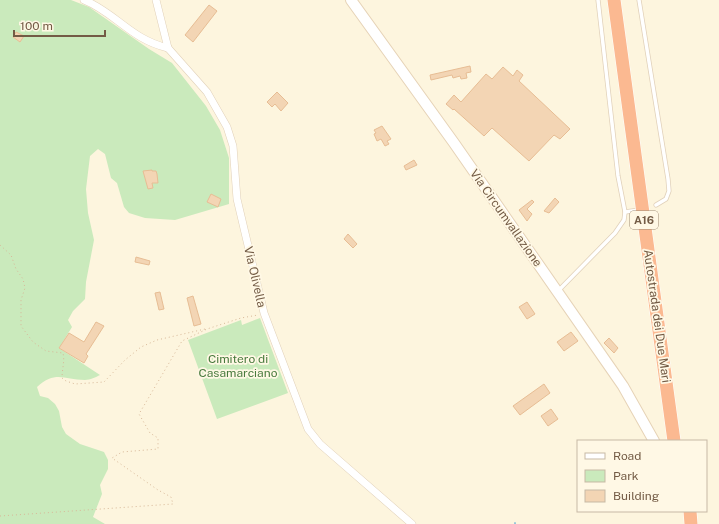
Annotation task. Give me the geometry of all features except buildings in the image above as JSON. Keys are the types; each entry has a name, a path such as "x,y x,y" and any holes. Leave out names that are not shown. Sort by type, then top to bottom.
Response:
{"highway":[{"name":"Autostrada dei Due Mari","path":"614,0 674,440"},
{"name":"Autostrada dei Due Mari","path":"622,0 682,440"},
{"path":"682,512 683,524"},
{"path":"690,512 691,524"}],"street":[{"path":"84,0 98,7 144,40 168,48"},
{"name":"Via Olivella","path":"156,0 168,48 207,92 227,127 233,146 237,199 264,313 302,414 314,437 412,524"},
{"name":"Via Circumvallazione","path":"351,0 454,143 623,386 653,440"}],"lane":[{"path":"558,292 615,233 624,220 625,212 618,176 598,0"},
{"path":"639,0 668,179 666,199 656,205"},
{"path":"625,212 638,210"}],"path":[{"path":"0,246 11,255 16,269 24,279 25,288 21,300 21,326 33,342 46,351 62,353 65,360 62,369 62,378 66,381 89,384 104,382 125,360 141,347 157,340 207,329 241,318 264,313"},
{"path":"0,516 174,504 172,497 158,490 112,458 122,452 158,449 158,438 150,433 139,414 182,341 207,329"}],"green space":[{"path":"0,0 71,0 89,7 149,49 172,63 206,106 220,130 229,158 229,204 175,220 145,218 129,213 124,207 117,183 111,178 105,154 98,149 90,156 86,189 88,213 94,240 86,282 85,299 73,311 68,320 72,327 59,348 100,375 85,380 55,377 37,387 40,396 48,398 55,404 59,411 62,427 66,434 80,444 104,452 108,460 108,469 100,485 102,494 93,517 105,524 0,524"},
{"name":"Cimitero di Casamarciano","path":"260,318 288,393 217,419 188,340 241,320 242,325"}]}
